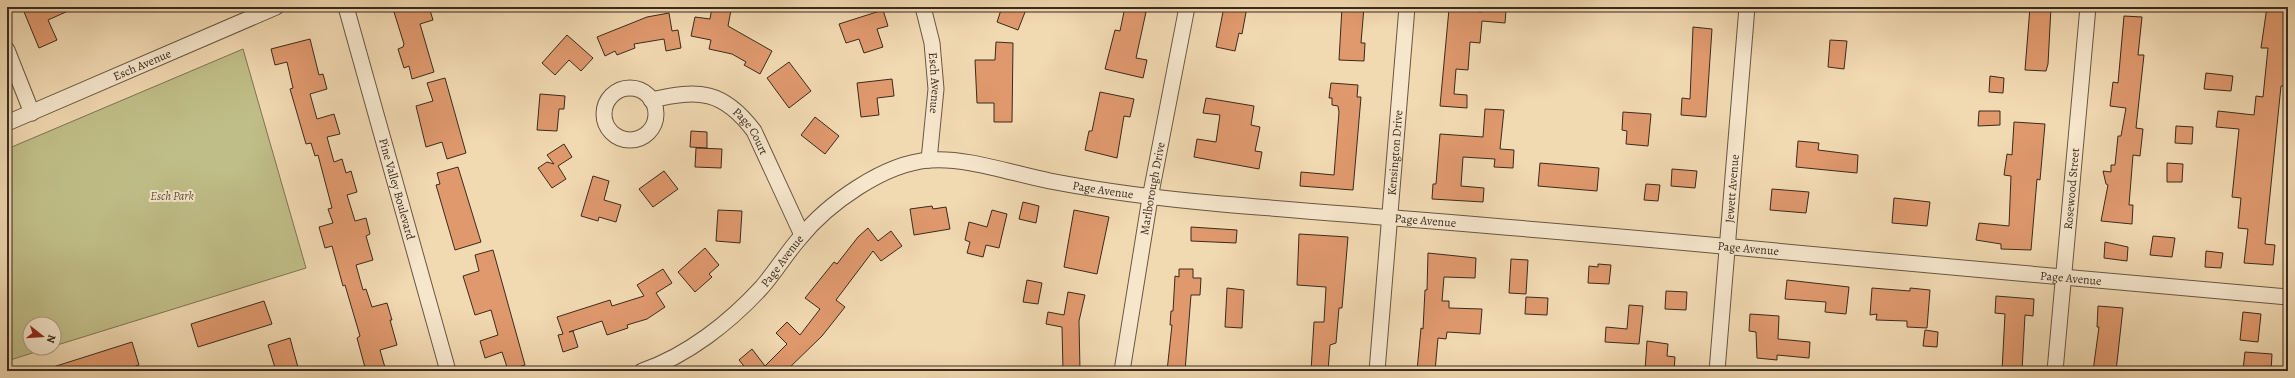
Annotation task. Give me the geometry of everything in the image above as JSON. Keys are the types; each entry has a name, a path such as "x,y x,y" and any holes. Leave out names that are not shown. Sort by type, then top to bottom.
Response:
{"street":[{"name":"Esch Avenue","path":"8,121 32,113 276,7"},
{"name":"Pine Valley Boulevard","path":"346,7 448,371"},
{"name":"Esch Avenue","path":"923,7 932,43 936,89 930,160"},
{"name":"Marlborough Drive","path":"1122,371 1150,198 1187,7"},
{"name":"Kensington Drive","path":"1377,371 1407,7"},
{"name":"Jewett Avenue","path":"1717,371 1747,7"},
{"name":"Rosewood Street","path":"2055,371 2088,7"},
{"path":"7,50 32,113"},
{"name":"Page Court","path":"651,100 675,94 698,93 718,99 744,118 754,132 802,234"},
{"name":"Page Avenue","path":"642,371 690,346 719,328 762,287 802,234 834,204 864,183 896,168 930,160 965,163 1048,180 1150,198 1728,246 2064,279 2288,297"}],"green space":[{"name":"Esch Park","path":"243,49 306,268 62,344 62,316 22,316 23,356 7,361 7,149"}],"building":[{"path":"22,7 77,7 48,20 57,40 39,48"},
{"path":"410,7 429,7 433,20 420,24 434,72 412,79 409,66 404,68 398,49 403,47 404,44 394,12"},
{"path":"712,7 731,10 728,26 772,51 760,74 744,65 746,62 732,54 709,49 711,40 691,36 695,17 710,19"},
{"path":"1002,7 1027,7 1018,30 997,22"},
{"path":"1125,7 1146,12 1136,58 1147,60 1143,78 1105,69 1115,30 1120,31"},
{"path":"1224,7 1247,7 1242,34 1239,33 1235,51 1216,47"},
{"path":"1342,7 1364,7 1361,43 1365,43 1364,61 1339,60"},
{"path":"1483,7 1506,10 1505,23 1482,21 1480,43 1470,42 1468,70 1456,69 1454,94 1467,95 1467,108 1440,106 1449,9 1482,12"},
{"path":"2030,7 2051,7 2048,64 2046,71 2025,70"},
{"path":"2267,7 2288,7 2288,41 2285,70 2288,70 2288,86 2281,86 2265,244 2275,245 2273,265 2244,263 2248,229 2238,228 2241,198 2232,197 2239,129 2216,127 2218,111 2254,115 2256,96 2263,97 2268,48 2261,48"},
{"path":"883,10 888,26 877,29 883,47 864,53 859,39 846,43 839,24"},
{"path":"669,13 672,31 678,30 681,48 666,51 664,39 634,44 635,48 617,55 615,51 605,56 597,37 647,17"},
{"path":"2124,16 2142,17 2138,55 2144,55 2136,128 2143,129 2140,156 2133,155 2129,205 2133,205 2132,224 2101,221 2108,185 2106,184 2103,171 2111,172 2111,165 2115,165 2118,136 2121,136 2126,108 2110,106 2113,82 2118,83"},
{"path":"1693,27 1712,29 1706,117 1681,115 1682,98 1690,99"},
{"path":"567,35 593,58 581,71 569,60 555,75 542,63"},
{"path":"310,39 319,75 323,74 327,89 310,94 317,119 334,114 340,134 327,137 334,162 342,159 346,173 351,171 357,192 347,195 355,221 366,218 370,234 366,236 373,260 356,265 363,290 366,289 372,307 387,303 392,320 390,320 397,345 380,350 386,371 366,371 357,338 360,336 345,285 343,286 332,246 325,248 319,227 333,223 328,209 332,208 318,155 315,156 311,143 306,144 290,89 293,88 287,62 275,65 271,49"},
{"path":"1830,40 1847,41 1844,69 1828,67"},
{"path":"996,42 1013,43 1012,122 994,122 994,103 977,103 975,60 995,60"},
{"path":"789,62 811,91 789,108 767,78"},
{"path":"2206,73 2233,76 2231,91 2204,89"},
{"path":"1990,76 2004,78 2003,93 1989,92"},
{"path":"445,78 466,153 447,159 442,142 426,147 416,106 433,101 427,83"},
{"path":"892,79 894,96 877,98 879,115 861,117 857,83"},
{"path":"1331,83 1358,85 1357,97 1361,97 1353,190 1300,186 1301,172 1334,175 1339,112 1338,106 1332,105 1332,98 1329,98"},
{"path":"1100,92 1134,99 1130,117 1124,116 1117,158 1085,150 1089,131 1092,131"},
{"path":"540,94 565,96 564,109 559,109 557,131 537,130"},
{"path":"1206,98 1254,106 1251,125 1260,127 1255,151 1262,152 1259,169 1194,157 1197,139 1216,142 1220,115 1203,113"},
{"path":"1485,109 1504,110 1500,149 1514,150 1513,168 1494,167 1495,159 1463,157 1461,186 1484,188 1483,202 1432,199 1433,184 1436,184 1440,134 1483,137"},
{"path":"1979,111 2000,111 2000,125 1978,126"},
{"path":"1623,112 1651,114 1648,146 1626,144 1627,131 1622,130"},
{"path":"815,117 839,136 825,154 801,135"},
{"path":"2014,122 2045,124 2040,180 2037,179 2031,250 2001,249 2001,244 1976,240 1979,223 2009,226 2011,176 2004,175 2007,154 2012,155"},
{"path":"2176,126 2193,127 2192,144 2175,143"},
{"path":"691,131 707,132 707,148 690,147"},
{"path":"1798,141 1819,143 1818,150 1858,155 1857,173 1796,167"},
{"path":"564,144 572,157 558,166 566,179 552,188 538,168 547,162 554,164 547,155"},
{"path":"696,148 722,149 721,168 695,167"},
{"path":"1540,163 1599,168 1597,191 1538,186"},
{"path":"2167,163 2183,164 2182,182 2167,182"},
{"path":"458,167 481,242 455,250 436,185 440,184 437,173"},
{"path":"1672,169 1697,171 1695,188 1671,186"},
{"path":"664,171 678,189 653,207 639,189"},
{"path":"593,176 609,181 604,200 621,205 616,222 599,217 598,221 581,216"},
{"path":"1646,184 1660,185 1658,201 1644,200"},
{"path":"1772,189 1809,192 1806,213 1770,210"},
{"path":"1894,198 1930,202 1927,226 1892,223"},
{"path":"1023,202 1039,206 1036,223 1019,219"},
{"path":"932,206 933,209 946,207 950,229 914,235 910,209"},
{"path":"718,210 742,211 740,243 716,241"},
{"path":"992,210 1007,214 999,248 986,245 983,257 967,253 970,242 965,240 969,222 987,227"},
{"path":"1074,210 1109,217 1097,274 1064,267"},
{"path":"1191,227 1237,230 1236,243 1191,241"},
{"path":"868,228 878,241 891,231 902,246 881,261 873,251 836,300 845,307 822,336 786,371 748,371 739,360 752,349 765,366 787,344 776,333 787,322 800,335 820,309 805,298 834,262 837,264 858,237"},
{"path":"1299,234 1348,237 1342,308 1339,308 1336,343 1330,345 1328,371 1311,371 1314,322 1324,322 1326,287 1297,285"},
{"path":"2153,236 2175,238 2172,257 2150,255"},
{"path":"2105,242 2128,247 2127,261 2104,258"},
{"path":"705,248 719,265 709,274 712,277 695,292 678,272"},
{"path":"493,250 525,365 508,370 502,352 485,358 480,341 498,335 491,310 475,315 463,276 479,271 475,255"},
{"path":"2206,251 2223,253 2221,268 2205,267"},
{"path":"1428,253 1476,258 1475,278 1444,277 1442,301 1449,301 1449,308 1482,309 1480,334 1447,332 1446,339 1438,338 1435,371 1417,371 1421,328 1423,329 1425,290 1427,290"},
{"path":"1511,259 1528,260 1526,294 1509,293"},
{"path":"1598,264 1611,265 1609,284 1588,283 1589,266 1598,267"},
{"path":"663,269 672,283 656,293 665,307 647,319 627,325 628,328 607,335 602,321 569,332 573,331 578,347 563,352 558,335 563,334 557,317 610,300 612,306 644,296 637,285"},
{"path":"1179,269 1193,269 1193,278 1201,278 1200,295 1191,295 1185,371 1167,371 1175,276 1179,277"},
{"path":"1027,280 1042,283 1038,304 1023,302"},
{"path":"1787,280 1849,287 1846,314 1825,312 1826,302 1785,299"},
{"path":"1227,288 1244,290 1242,328 1225,327"},
{"path":"1872,288 1910,291 1910,288 1930,290 1927,328 1907,327 1907,321 1876,320 1877,314 1870,315"},
{"path":"1666,291 1687,292 1686,310 1665,309"},
{"path":"1068,292 1085,295 1079,321 1080,371 1063,371 1062,327 1046,324 1048,312 1064,315"},
{"path":"1996,296 2034,299 2033,316 2025,315 2022,371 2002,371 2005,314 1995,313"},
{"path":"1526,297 1548,298 1547,315 1525,314"},
{"path":"264,301 272,324 198,347 191,324"},
{"path":"1629,305 1643,306 1639,344 1605,342 1606,327 1627,329"},
{"path":"2098,306 2123,308 2116,371 2093,371 2099,327 2097,327"},
{"path":"2243,312 2261,314 2258,342 2240,340"},
{"path":"1750,314 1779,316 1778,339 1810,342 1809,358 1777,355 1777,360 1757,358 1756,332 1749,331"},
{"path":"1925,330 1938,332 1937,347 1923,346"},
{"path":"290,338 299,371 276,371 268,345"},
{"path":"1647,341 1668,344 1667,356 1675,357 1674,371 1645,371"},
{"path":"132,342 139,365 121,371 51,371 50,368"},
{"path":"2245,352 2272,354 2271,371 2243,370"}]}
